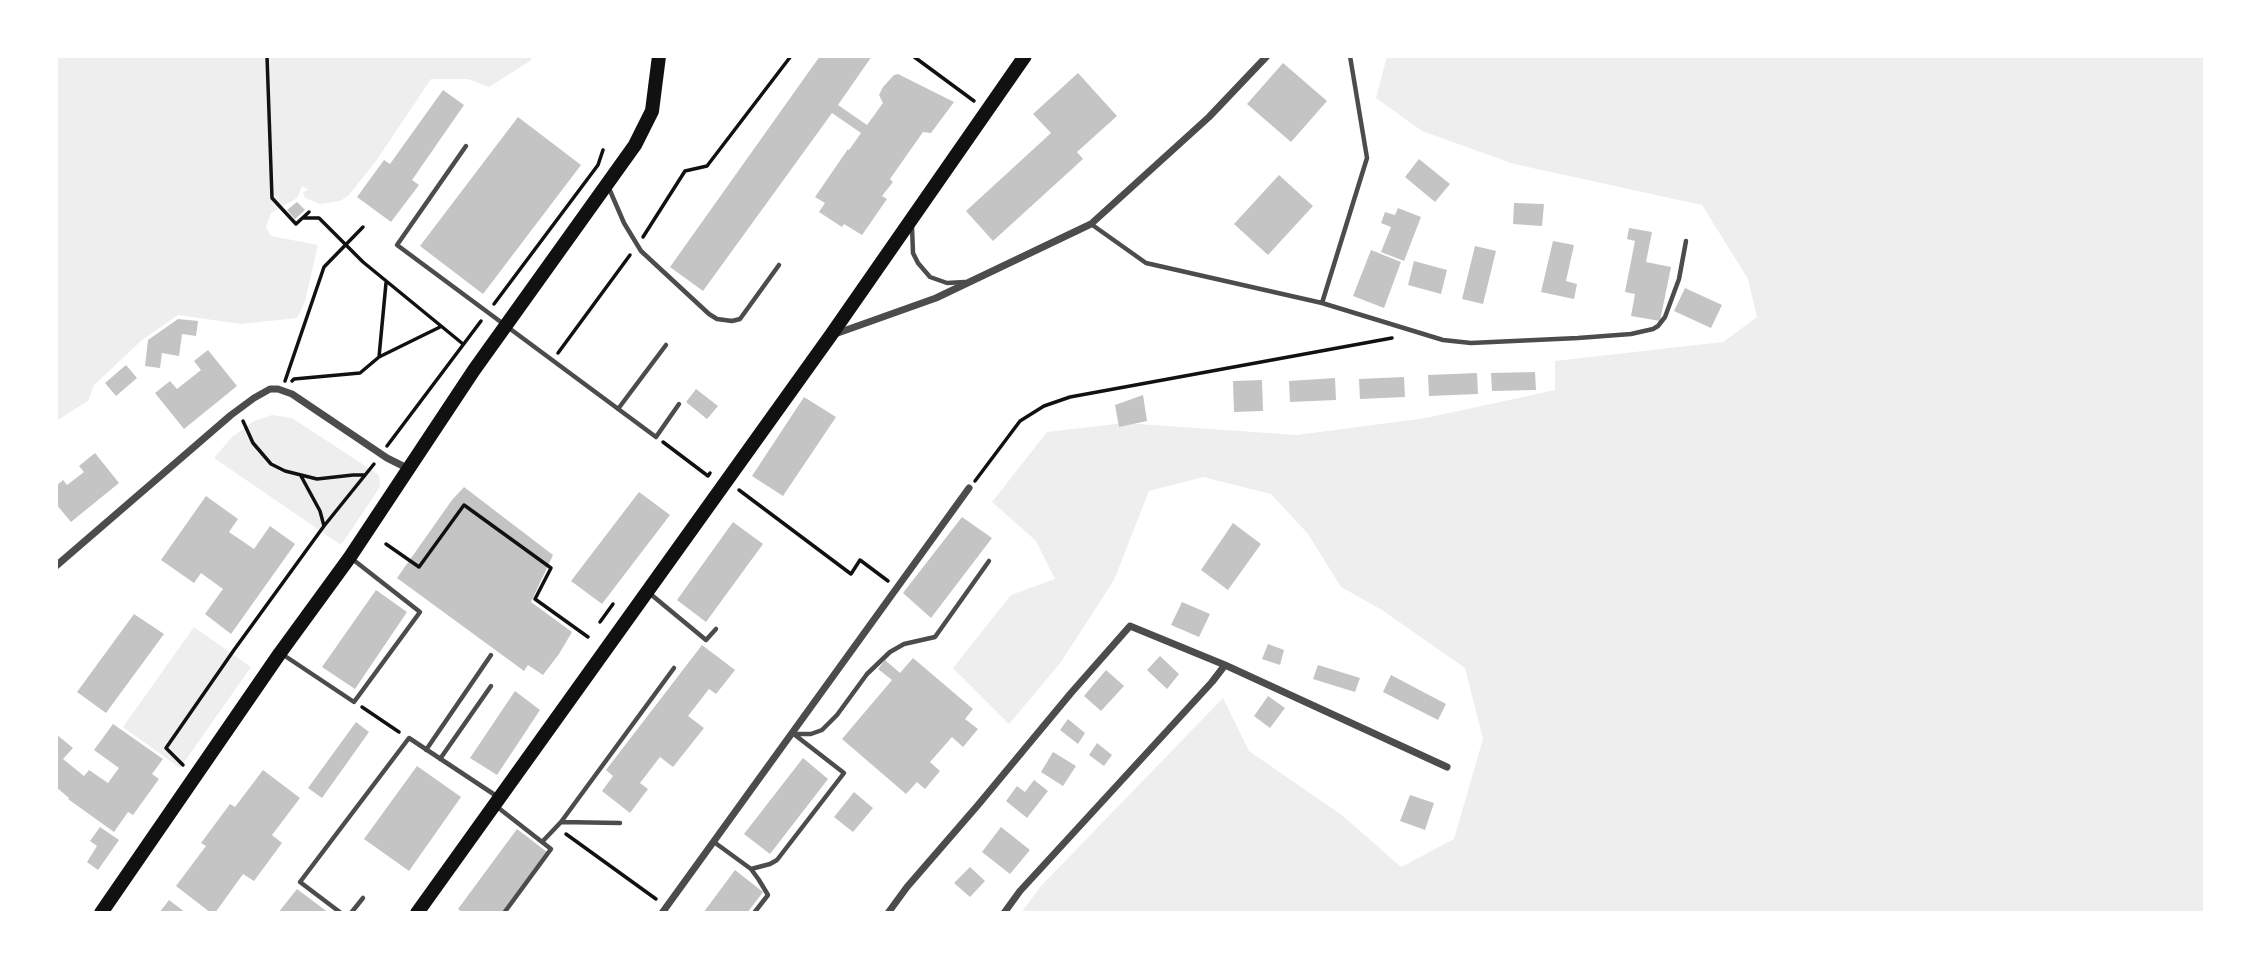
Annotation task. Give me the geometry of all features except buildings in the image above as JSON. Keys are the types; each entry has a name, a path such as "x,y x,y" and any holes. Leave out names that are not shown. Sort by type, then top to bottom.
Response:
{"main road":[{"path":"101,913 350,557 505,325 635,145 652,111 659,56"},
{"path":"424,910 497,802 831,335 1025,56"}],"street":[{"path":"831,335 936,298 1091,224 1209,117 1267,56"},
{"path":"56,566 237,410 266,391 283,390 292,394 409,470"},
{"path":"664,910 970,488"},
{"path":"888,913 907,887 1130,626 1225,665 1447,767"},
{"path":"1004,913 1020,891 1225,665"}],"lane":[{"path":"1322,303 1367,158 1350,56"},
{"path":"467,146 397,245 656,437 679,404"},
{"path":"607,184 624,223 641,251 709,314 725,321 740,318 779,265"},
{"path":"912,219 913,253 930,277 947,283 970,282"},
{"path":"1091,224 1146,263 1322,303 1443,340 1471,343 1631,334 1653,329 1665,317 1679,279 1686,241"},
{"path":"618,409 666,345"},
{"path":"281,653 354,702 420,612 350,557"},
{"path":"793,734 811,734 822,730 837,715 867,674 890,652 904,644 935,637 989,561"},
{"path":"647,592 706,640 716,629"},
{"path":"426,750 491,655"},
{"path":"542,842 561,822 674,668"},
{"path":"440,759 491,687"},
{"path":"751,869 776,860 844,773 793,734"},
{"path":"341,913 300,882 409,738 497,802 551,849 504,913"},
{"path":"561,822 620,823"},
{"path":"714,842 751,869 768,895 754,913"},
{"path":"351,913 363,898"}],"path":[{"path":"267,56 272,198 296,224 309,212"},
{"path":"638,245 685,171 707,166 791,56"},
{"path":"913,56 974,101"},
{"path":"597,165 603,150"},
{"path":"303,218 319,218 387,282 463,344"},
{"path":"283,390 324,267 363,227"},
{"path":"564,344 623,264"},
{"path":"379,357 387,282"},
{"path":"283,390 294,379 360,373 379,357 440,327"},
{"path":"970,488 1020,421 1044,407 1070,397 1392,337"},
{"path":"237,410 253,443 271,464 285,471 317,479 365,475"},
{"path":"656,437 708,476"},
{"path":"301,476 320,511 324,526"},
{"path":"738,491 851,574 860,560 896,587"},
{"path":"386,544 419,567 464,505 551,568 535,599 588,637"},
{"path":"600,622 613,604"},
{"path":"354,702 409,738"},
{"path":"556,827 664,910"}],"shaded area":[{"path":"56,56 533,56 530,61 489,87 468,79 431,79 376,161 348,196 340,201 320,204 305,198 303,192 308,190 302,186 297,198 271,213 266,227 271,236 318,245 305,301 297,318 241,324 178,315 142,340 94,385 88,401 56,421"},
{"path":"1387,56 2205,56 2205,913 1021,913 1041,886 1223,698 1249,751 1343,816 1401,867 1454,839 1483,739 1465,668 1382,610 1341,587 1308,534 1271,494 1203,477 1149,491 1114,580 1061,662 1009,724 953,668 1011,595 1055,579 1036,541 992,502 1047,432 1124,423 1297,435 1426,418 1555,390 1555,361 1723,342 1757,317 1748,279 1702,205 1514,164 1422,131 1376,98"},
{"path":"272,415 292,418 379,475 380,487 341,545 214,458 232,437 254,421"},
{"path":"194,627 251,667 180,768 123,727"}]}
